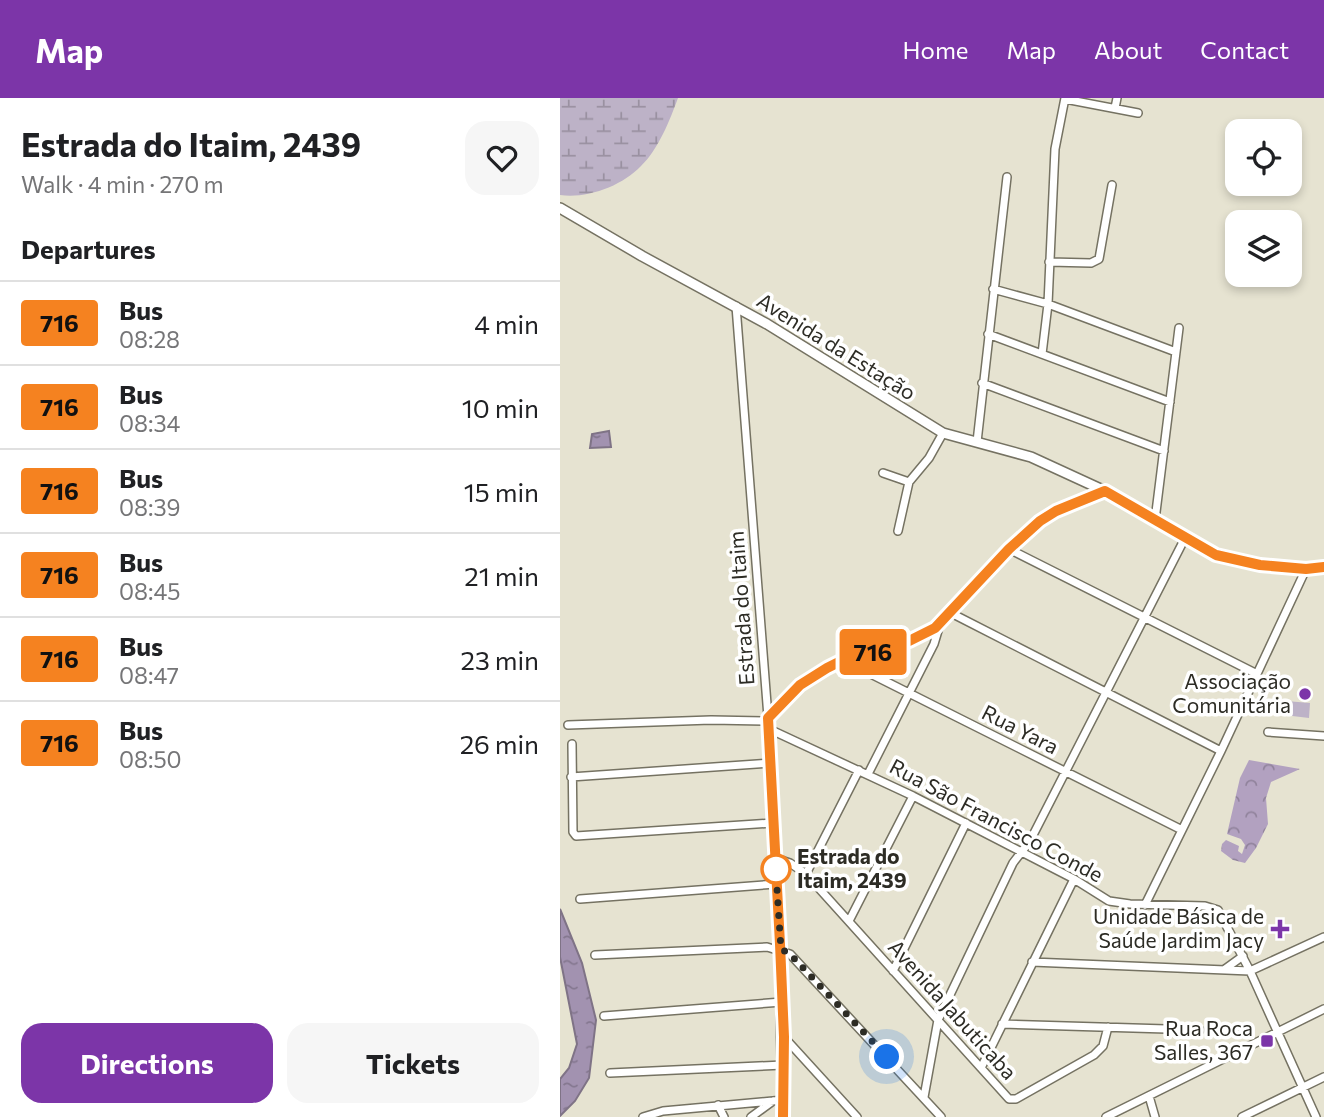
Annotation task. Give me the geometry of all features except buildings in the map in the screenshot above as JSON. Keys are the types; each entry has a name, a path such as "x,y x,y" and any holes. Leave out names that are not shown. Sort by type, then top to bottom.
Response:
{"street":[{"path":"1042,354 1048,303 1055,149 1065,98 1138,113"},
{"path":"1115,108 1116,98"},
{"path":"977,442 1007,177"},
{"path":"1049,262 1091,263 1099,259 1112,185"},
{"name":"Avenida da Estação","path":"560,208 736,306 943,433 1031,457 1105,491 1216,555 1234,561 1306,569 1324,567"},
{"path":"993,289 1048,303 1177,352"},
{"name":"Estrada do Itaim","path":"736,306 771,763 784,1037 778,1100 783,1117"},
{"path":"1155,520 1179,328"},
{"path":"988,334 1170,401"},
{"path":"982,383 1164,451"},
{"path":"898,531 909,482 929,458 943,433"},
{"path":"883,473 909,482"},
{"path":"568,725 711,720 768,723 800,685 843,660 909,641 940,624 1009,549 1040,521 1056,511 1105,491"},
{"path":"924,1097 938,1020 1013,863 1030,841 1185,538"},
{"path":"1009,549 1257,674"},
{"path":"1145,905 1222,751 1306,569"},
{"path":"951,613 1222,751"},
{"path":"869,774 934,644 940,624"},
{"name":"Rua Yara","path":"843,660 1182,830"},
{"name":"Rua São Francisco Conde","path":"768,723 1022,851 1109,901 1215,908 1222,915 1243,956"},
{"path":"1268,732 1324,736"},
{"path":"572,744 575,836 773,823"},
{"path":"571,777 771,763"},
{"path":"806,874 859,770"},
{"path":"849,921 913,796"},
{"path":"893,971 966,823"},
{"name":"Avenida Jabuticaba","path":"775,858 790,863 806,874 1007,1098 1014,1100 1094,1055 1102,1046 1108,1027"},
{"path":"981,1068 1074,879"},
{"path":"580,898 776,884"},
{"path":"1032,962 1250,971 1324,937"},
{"path":"595,955 767,947 781,949 790,954 941,1117"},
{"path":"1225,969 1243,956 1317,1117"},
{"path":"604,1016 782,1002"},
{"path":"1106,1117 1324,1009"},
{"path":"1002,1024 1200,1030"},
{"path":"784,1037 857,1117"},
{"path":"610,1073 783,1065"},
{"path":"1242,1117 1324,1077"},
{"path":"1149,1096 1155,1117"},
{"path":"643,1117 663,1111 778,1100"},
{"path":"751,1117 778,1100"},
{"path":"718,1105 724,1117"}],"green space":[{"path":"560,98 678,98 658,143 633,173 604,190 570,196 560,195"},
{"path":"1286,701 1310,703 1309,718 1284,715"},
{"path":"1249,760 1300,769 1271,782 1266,798 1268,824 1245,863 1233,860 1221,851 1226,840 1239,846 1238,851 1242,854 1245,845 1241,839 1227,834 1240,778"}],"water":[{"path":"609,431 611,447 590,448 592,434"},
{"path":"560,909 582,963 596,1020 589,1078 575,1101 560,1116 560,1079 569,1068 577,1044 560,957"}],"bus line":[{"name":"716","path":"783,1117 784,1037 768,718 800,685 843,660 909,641 935,628 1009,549 1040,521 1056,511 1105,491 1216,555 1260,565 1306,569 1324,567"}],"place":[{"name":"Associação Comunitária","path":"1305,694"},
{"name":"Estrada do Itaim, 2439","path":"776,869"},
{"name":"Unidade Básica de Saúde Jardim Jacy","path":"1280,929"},
{"name":"Rua Roca Salles, 367","path":"1267,1041"}],"route":[{"path":"776,869 782,860 775,858 781,949 790,954 887,1057"}]}
